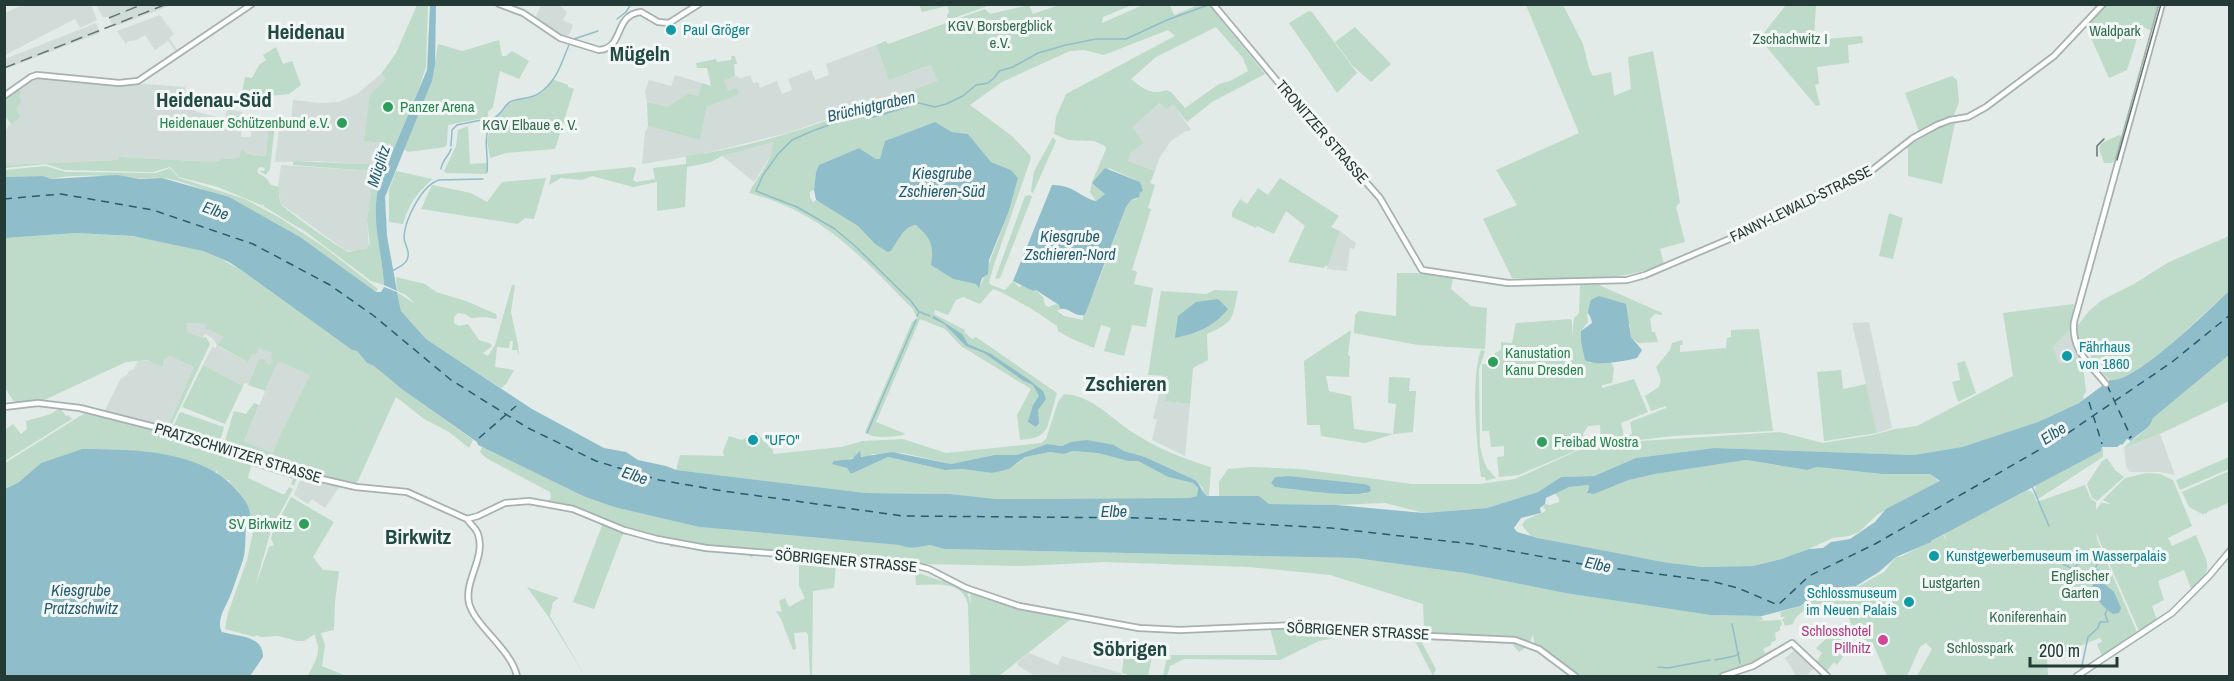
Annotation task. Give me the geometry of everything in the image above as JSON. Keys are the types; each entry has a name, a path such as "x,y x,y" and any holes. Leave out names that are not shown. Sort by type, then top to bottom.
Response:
{"main road":[{"path":"2078,675 2172,613 2229,552"}],"street":[{"path":"4,96 37,75 119,83 138,81 252,4"},
{"path":"499,4 523,13 556,35 599,50 605,50 613,44 624,20 632,14 641,12 661,23 669,23 699,4"},
{"name":"TRONITZER STRASSE","path":"1213,4 1380,198 1420,268"},
{"name":"FANNY-LEWALD-STRASSE","path":"1420,268 1425,272 1499,283 1627,280 1646,275 1760,226 1827,188 1871,171 1913,138 1937,125 1968,117 1986,107 2054,56 2103,4"},
{"path":"2106,384 2084,361 2074,341 2074,322 2162,4"},
{"name":"PRATZSCHWITZER STRASSE","path":"4,407 38,403 80,408 190,436 300,474 356,487 407,492 467,519"},
{"name":"SÖBRIGENER STRASSE","path":"467,519 510,502 546,503 573,509 657,540 732,551 914,565 929,569 972,590 1019,606 1139,628 1180,630 1297,625 1364,633 1515,640 1539,649 1575,676"},
{"path":"467,519 478,535 479,550 469,591 469,604 474,614 512,662 517,676"},
{"path":"1723,676 1753,666 1792,643 1827,676"}],"shaded area":[{"path":"25,4 91,5 97,20 80,28 75,19 5,55 5,13"},
{"path":"96,5 172,5 113,27 109,17 103,17"},
{"path":"541,5 559,5 567,12 563,20 573,25 569,35 558,34 538,20 536,16"},
{"path":"160,15 174,34 169,38 178,51 176,52 168,41 155,50 145,35 137,40 128,41 126,44 117,31"},
{"path":"96,23 100,33 5,69 5,59"},
{"path":"876,45 889,80 932,65 939,81 787,133 702,154 642,164 645,132 648,126 700,140 707,106 728,91 723,79 738,76 739,79 750,75 753,83 758,82 760,88 777,81 782,94 792,90 788,79 811,70 815,80 829,75 826,64"},
{"path":"381,74 386,79 364,141 391,144 383,166 316,161 275,162 280,121 291,122 293,100 320,103 339,102 357,94"},
{"path":"675,75 702,83 698,96 668,107 647,102 645,92 649,80 671,86"},
{"path":"37,78 126,86 146,84 185,87 186,96 191,98 194,110 197,112 225,119 227,109 242,112 241,137 251,137 251,129 268,131 266,156 244,153 239,158 222,159 215,162 119,157 118,160 5,165 5,134 8,126 21,117 16,109 22,94 19,89"},
{"path":"1161,103 1173,104 1191,130 1170,142 1159,159 1155,171 1128,161 1131,152 1131,127"},
{"path":"773,142 773,152 754,182 722,156"},
{"path":"281,165 371,171 373,179 367,220 369,247 359,252 345,250 284,206 281,203 278,186"},
{"path":"1340,231 1356,243 1354,249 1350,248 1347,271 1327,269"},
{"path":"1869,322 1892,428 1877,433 1852,323"},
{"path":"187,323 206,324 206,328 223,337 217,345 205,334 203,338 187,332"},
{"path":"2070,330 2079,356 2059,365 2053,347"},
{"path":"217,345 248,362 253,352 259,347 273,354 273,363 269,366 259,359 248,384 245,383 243,386 203,365 212,347 216,348"},
{"path":"170,356 194,367 168,424 171,426 169,429 161,425 136,419 134,421 104,412 121,378 134,369 138,360 164,363 166,357"},
{"path":"278,361 311,375 272,453 244,441"},
{"path":"1163,376 1168,376 1165,401 1190,404 1185,456 1152,440 1157,419 1153,419"},
{"path":"2160,434 2175,475 2160,472 2129,472 2124,448"},
{"path":"302,475 338,484 339,487 325,508 312,499 308,504 294,495"},
{"path":"1797,648 1815,667 1806,676 1793,676 1795,674 1785,658"},
{"path":"1029,653 1058,665 1062,656 1121,673 1121,676 1035,676 1017,665"}],"green space":[{"path":"919,4 987,5 948,20 947,6 922,12"},
{"path":"417,5 428,5 426,67 379,184 377,197 376,222 384,285 371,281 306,232 263,206 264,204 261,205 218,187 179,177 170,167 153,172 64,170 46,164 5,168 5,165 118,160 119,157 215,162 222,159 239,158 242,150 248,154 266,156 268,131 252,129 251,132 249,129 251,126 275,123 270,169 266,175 259,171 264,171 265,168 260,167 257,170 258,173 271,185 279,187 282,205 314,230 349,252 366,249 370,244 367,220 373,179 371,171 293,165 293,161 383,165 391,144 364,141 370,95 386,79 381,74 396,53"},
{"name":"KGV Borsbergblick e.V.","path":"1029,5 1033,14 1059,5 1132,5 1103,17 1102,23 1143,5 1170,5 1174,15 1198,5 1209,5 1265,74 1212,102 1187,122 1173,104 1166,109 1160,103 1132,127 1143,143 1131,152 1128,161 1155,171 1150,183 1155,185 1148,208 1151,209 1132,270 1137,272 1134,284 1153,288 1146,327 1132,325 1124,356 1104,351 1111,328 1101,325 1094,348 1058,331 1057,326 1032,309 993,289 980,304 963,297 956,300 948,315 935,310 934,314 965,330 964,332 972,339 976,337 1057,393 1047,428 1035,437 1020,440 1017,415 1031,389 961,346 945,329 920,319 876,422 906,434 879,437 865,432 912,322 917,318 913,309 840,239 799,212 749,193 768,162 773,142 722,156 711,162 687,167 685,207 657,211 657,182 633,187 592,176 582,180 561,178 549,185 551,175 633,167 636,169 633,180 636,182 655,179 653,168 686,164 686,156 750,144 782,135 938,81 931,65 889,80 876,45 886,41 888,44 985,9 990,14","holes":["1216,27 1243,58 1248,71 1219,84 1185,108 1171,92 1166,90 1152,92 1131,79 1156,57","1168,30 1175,36 1066,94 1056,117 1054,134 1068,140 1094,141 1105,146 1106,149 1090,192 1096,201 1105,194 1099,187 1109,168 1140,182 1137,199 1131,200 1126,207 1083,320 1064,316 1057,311 1060,309 1059,305 1048,307 1036,290 1033,291 1023,285 1019,287 1013,281 1005,290 989,282 1031,158 1012,136 970,105 1002,82 1070,51 1084,50 1104,55","935,122 952,132 968,134 991,162 1011,170 1018,178 1009,211 981,285 953,279 931,265 931,242 916,225 904,232 891,251 875,244 858,226 816,200 813,202 810,192 814,190 819,165 859,148 876,159 881,159 885,145 891,139"]},
{"path":"1526,5 1563,5 1583,44 1593,76 1611,72 1614,96 1631,89 1628,57 1653,51 1680,202 1676,207 1685,242 1660,249 1664,264 1627,275 1608,277 1512,278 1483,219 1517,205 1496,170 1579,133"},
{"name":"Zschachwitz I","path":"1786,5 1816,5 1814,40 1862,36 1863,43 1848,45 1849,63 1817,67 1819,84 1815,85 1820,105 1816,106 1764,44 1763,34"},
{"name":"Waldpark","path":"2107,5 2159,5 2152,31 2141,26 2127,70 2109,78 2086,27"},
{"path":"1309,11 1357,73 1337,93 1289,23"},
{"path":"1355,27 1391,64 1371,82 1352,65 1335,42"},
{"path":"499,40 502,56 512,51 529,61 519,79 500,71 493,107 488,112 488,117 448,125 445,147 408,152 404,149 432,81 438,44 462,51"},
{"path":"276,47 283,64 292,61 301,85 289,94 271,96 242,92 245,77 252,78 259,65 266,60 263,55"},
{"path":"731,56 735,56 737,64 734,64 735,76 724,80 728,91 737,88 739,94 707,106 700,140 648,126 647,102 668,107 688,94 698,96 702,83 711,86 707,68 697,68 696,63 716,59 717,62 731,60"},
{"path":"1952,76 1957,80 1959,102 1954,115 1919,131 1905,93"},
{"name":"KGV Elbaue e. V.","path":"552,79 574,89 555,149 506,153 490,158 487,140 493,119 509,104 543,91"},
{"path":"19,89 22,94 19,97 22,101 16,109 21,117 11,124 5,116 5,100"},
{"path":"1955,123 1942,184 1908,176 1908,146 1938,128"},
{"path":"468,126 470,164 487,163 487,174 446,173 444,171 456,146 458,130"},
{"path":"2119,135 2122,137 2116,158 2112,163 2104,163 2099,148 2102,143"},
{"path":"1053,137 1056,141 1033,193 1031,191 1034,171"},
{"path":"46,166 66,172 156,173 170,168 179,178 245,199 280,218 324,247 378,289 376,292 368,287 270,220 228,199 183,182 158,178 94,176 51,179 43,176 5,177 4,170"},
{"path":"396,171 433,179 414,199 403,224 389,222 389,190"},
{"path":"546,178 534,219 525,218 518,224 421,209 432,185 471,193 487,202 502,182"},
{"path":"1280,178 1339,216 1331,227 1340,231 1328,266 1324,268 1288,262 1305,226 1286,211 1274,234 1232,217 1232,212 1240,199 1247,204 1258,188 1268,195"},
{"path":"1025,196 1032,197 1000,278 995,279"},
{"path":"1889,213 1903,218 1893,259 1879,256"},
{"path":"76,233 145,237 203,251 221,259 244,272 352,350 357,351 367,363 473,440 469,448 449,432 424,419 396,397 356,485 281,467 223,447 234,411 246,414 254,403 259,405 244,441 272,453 310,375 278,361 265,391 248,385 259,359 266,360 265,362 269,365 273,362 272,353 259,348 248,362 217,345 223,337 205,328 206,324 187,323 187,332 206,337 210,344 172,424 169,423 194,367 170,356 165,359 162,367 147,360 126,362 40,402 15,403 5,388 4,238"},
{"path":"2229,236 2229,291 2167,348 2142,367 2140,365 2141,367 2126,378 2113,382 2089,363 2091,357 2089,352 2083,354 2075,329 2089,311 2102,300 2134,284 2169,262"},
{"path":"1397,273 1453,278 1451,289 1471,306 1487,308 1485,349 1418,345 1354,333 1355,315 1359,311 1396,316"},
{"path":"396,277 425,284 436,292 466,301 496,314 496,319 471,318 458,313 454,317 454,323 459,326 468,324 479,340 491,344 492,346 483,353 488,356 495,345 512,285 515,285 511,312 519,356 517,350 512,350 513,341 510,341 509,348 497,347 495,367 514,370 506,384 501,388 426,339 401,311 397,292 415,304 406,295 397,291"},
{"path":"1580,285 1599,285 1662,313 1662,315 1655,314 1650,319 1652,332 1655,332 1658,342 1638,343 1631,337 1630,324 1587,314 1588,322 1581,331 1589,363 1611,362 1614,369 1612,383 1602,385 1602,388 1634,379 1648,412 1621,423 1624,436 1632,434 1630,422 1666,408 1666,406 1651,411 1645,396 1659,387 1661,380 1656,367 1670,350 1672,343 1682,340 1683,345 1680,345 1680,352 1726,348 1727,338 1731,337 1731,330 1759,329 1773,431 1673,436 1605,444 1601,442 1600,425 1588,426 1583,434 1587,446 1519,475 1499,477 1497,457 1504,456 1504,446 1491,447 1489,431 1482,431 1482,364 1495,364 1495,353 1501,350 1501,342 1512,343 1516,323 1570,319 1572,337 1574,318 1579,313"},
{"path":"1215,290 1238,291 1233,314 1227,323 1207,334 1208,360 1193,368 1190,404 1165,401 1168,376 1148,375 1161,291 1206,294"},
{"path":"2074,304 2070,330 2053,347 2059,364 2079,356 2081,361 2079,364 2083,365 2086,392 2084,399 2038,422 1962,447 1914,455 1714,448 1636,458 1594,476 1561,477 1538,492 1487,508 1424,513 1385,503 1269,504 1258,496 1219,496 1219,482 1228,469 1252,467 1300,469 1412,484 1480,484 1515,479 1579,450 1641,441 1780,432 1823,443 1917,426 2013,376 2003,313","holes":["1289,476 1365,484 1371,488 1371,491 1364,494 1300,490 1271,483 1275,477"]},
{"path":"1351,330 1348,355 1350,356 1349,377 1326,376 1329,391 1351,396 1354,429 1393,434 1396,404 1388,403 1389,377 1410,378 1409,391 1416,391 1413,432 1394,434 1365,443 1321,436 1320,425 1307,425 1304,361"},
{"path":"1481,350 1485,351 1479,369 1480,446 1487,468 1496,478 1486,481 1485,477 1481,477 1475,413 1476,378"},
{"path":"2229,355 2229,401 2162,433 2124,448 2148,427 2153,418"},
{"path":"1965,361 1976,393 1958,402 1952,382 1960,380 1957,363"},
{"path":"203,365 243,386 225,424 182,407"},
{"path":"1841,370 1843,389 1866,384 1877,433 1824,441 1817,372"},
{"path":"1064,394 1091,402 1129,430 1158,447 1211,467 1209,496 1204,495 1203,488 1195,480 1145,457 1124,451 1114,445 1071,442 1062,446 1047,444 1017,455 994,455 951,464 903,453 856,456 837,464 847,468 851,474 888,457 945,470 962,469 992,473 1017,464 1025,457 1050,452 1098,453 1128,461 1138,461 1168,477 1193,483 1198,488 1197,496 1189,498 997,499 950,494 866,493 676,470 680,455 724,456 723,451 729,436 742,440 756,432 773,450 773,454 841,447 863,441 903,439 946,453 1041,443 1046,439 1058,402"},
{"path":"60,408 66,416 72,419 5,461 5,430 13,424 21,434 27,429 26,421 51,414"},
{"path":"83,411 189,438 298,475 294,486 291,484 293,479 251,466 248,478 282,494 285,494 289,487 293,489 271,530 255,587 269,547 274,545 271,539 273,531 291,497 334,522 313,557 323,570 339,571 334,630 321,633 325,645 322,666 346,676 308,676 318,652 315,634 304,641 297,641 278,636 256,635 255,637 225,629 228,613 247,560 255,523 248,521 249,510 241,495 229,482 230,480 218,474 217,470 215,473 183,460 155,454 119,449 82,449 41,463 19,482 5,489 5,463 86,413 100,418"},
{"path":"180,412 224,427 219,444 174,431 173,427"},
{"path":"482,447 583,496 614,507 699,527 912,548 930,545 944,549 1355,558 1465,573 1565,593 1710,615 1761,616 1763,620 1756,621 1781,620 1782,626 1775,633 1776,640 1763,649 1765,653 1780,648 1750,665 1717,676 1577,676 1535,645 1533,635 1529,643 1515,639 1430,634 1427,628 1424,628 1423,604 1330,575 1249,567 1105,562 1022,566 927,564 923,566 731,550 657,539 547,502 551,498 550,492 486,458 480,452"},
{"path":"2103,447 2103,457 2038,499 2035,493 2036,485 2101,451"},
{"path":"2229,457 2229,469 2180,490 2176,480"},
{"path":"2107,458 2115,470 2124,477 2097,501 2092,498 2087,484 2102,461"},
{"path":"1745,460 1807,470 1817,467 1881,474 1930,474 1940,482 1878,514 1859,532 1833,538 1795,555 1753,566 1702,567 1663,562 1531,536 1522,525 1525,520 1544,512 1545,504 1559,502 1559,498 1554,493 1569,487 1587,485 1589,487 1587,491 1594,494 1629,480 1655,474"},
{"path":"2229,471 2227,506 2225,504 2204,515 2189,507 2182,492"},
{"path":"2146,473 2160,474 2173,480 2192,526 2168,538 2172,546 2196,535 2206,559 2207,570 2192,591 2184,570 2158,581 2164,600 2152,606 2157,620 2139,631 2096,533 2137,632 2102,656 2097,644 2102,642 2100,638 2047,659 2048,676 1917,676 1932,649 1926,643 1920,647 1907,676 1887,676 1874,646 1857,634 1852,626 1837,646 1845,654 1837,665 1834,662 1826,672 1816,663 1822,653 1816,648 1840,626 1852,625 1847,614 1832,614 1830,602 1813,606 1798,615 1793,624 1785,626 1782,619 1786,617 1781,617 1780,612 1800,606 1811,598 1822,594 1833,594 1846,587 1859,586 1884,572 1896,557 1943,535 1947,541 1944,534 2028,490 2033,493 2037,502 2085,485 2091,499 2096,502 2096,510 2101,503 2111,504 2103,500 2125,478"},
{"path":"603,523 717,552 679,546 671,547 667,543 624,534 594,609 573,602"},
{"path":"799,557 914,566 915,572 906,567 839,561 836,564 834,588 813,591 812,676 810,676 808,635 806,632 794,633 796,649 793,650 776,611 782,612 779,601 785,598 789,607 805,598 799,586"},
{"path":"915,572 942,581 944,578 966,589 971,604 970,591 1008,604 1071,619 999,676 970,676 968,605 965,597 961,591 948,586 916,585"},
{"path":"527,587 559,598 553,602 550,616 585,676 548,616"},
{"path":"1298,627 1514,642 1528,646 1519,652 1512,644 1426,640 1422,643 1436,669 1433,676 1416,643 1412,640 1343,636 1319,641 1280,660 1184,659 1170,666 1167,676 1163,676 1166,661 1171,659 1168,655 1277,655 1270,628"},
{"path":"1124,653 1165,655 1152,656 1148,676 1132,676 1122,673"}],"water":[{"path":"430,5 436,5 435,65 432,81 385,197 387,236 397,291 384,285 376,223 377,197 379,184 427,70"},
{"name":"Kiesgrube Zschieren-Süd","path":"935,122 952,132 968,134 991,162 1011,170 1018,178 1009,211 989,260 988,274 982,278 979,288 976,284 953,279 931,265 930,242 916,225 904,231 888,252 875,244 858,226 816,200 814,190 819,165 859,148 876,159 880,159 885,141"},
{"name":"Kiesgrube Zschieren-Nord","path":"1105,168 1140,182 1143,191 1126,207 1086,312 1080,315 1060,309 1059,305 1036,290 1033,291 1013,281 1052,185 1072,189 1096,201 1105,194 1092,183"},
{"name":"Elbe","path":"117,175 140,179 162,178 229,197 300,237 376,292 381,292 384,287 397,292 401,311 426,339 532,409 604,448 626,452 638,460 676,470 866,493 950,494 997,499 1189,498 1197,496 1198,488 1193,483 1168,477 1138,461 1128,461 1098,453 1050,452 1025,457 1009,469 992,473 962,469 945,470 888,457 851,474 847,468 832,464 834,461 852,459 860,451 861,457 892,452 951,464 994,455 1017,455 1047,444 1062,446 1087,440 1114,445 1195,480 1207,496 1259,496 1269,504 1337,505 1424,513 1487,508 1538,492 1561,477 1594,476 1636,458 1714,448 1914,455 1962,447 2038,422 2079,403 2110,380 2121,379 2135,371 2189,329 2229,291 2229,355 2153,418 2146,429 2131,441 2127,439 2117,447 2102,447 2101,451 1931,542 1896,557 1879,572 1856,586 1846,587 1833,594 1822,594 1800,606 1762,616 1710,615 1565,593 1465,573 1355,558 944,549 930,545 911,548 899,545 699,527 614,507 583,496 478,445 477,442 367,363 357,351 352,350 229,262 203,251 133,236 76,233 5,238 4,177 43,176 51,179","holes":["1746,460 1807,470 1817,467 1882,474 1930,474 1940,481 1886,509 1875,522 1850,539 1831,542 1823,548 1809,549 1753,566 1702,567 1663,562 1538,538 1517,532 1514,528 1521,518 1541,513 1540,508 1545,504 1546,498 1569,487 1588,485 1587,493 1594,494 1629,480 1655,474"]},
{"path":"1599,296 1626,304 1631,337 1642,350 1637,358 1603,363 1585,360 1581,331 1592,323 1588,312 1589,306 1591,300"},
{"path":"1218,299 1228,309 1222,315 1204,328 1175,338 1178,316 1196,302"},
{"path":"934,316 962,334 968,344 991,354 1043,391 1046,399 1038,410 1039,423 1036,427 1028,422 1033,405 1039,396 1033,385 984,353 966,346 944,324 932,318"},
{"name":"Kiesgrube Pratzschwitz","path":"82,449 146,452 189,460 226,479 244,499 250,518 246,528 244,556 222,613 220,628 222,632 249,638 259,645 263,657 250,676 5,676 5,489 19,482 41,463"},
{"path":"1289,476 1365,484 1370,486 1371,491 1354,494 1326,493 1275,487 1271,483 1275,477"},
{"path":"2096,578 2099,580 2102,578 2103,583 2114,592 2121,608 2119,613 2113,614 2097,598 2093,588"}],"waterway":[{"path":"617,19 626,12 631,4"},
{"name":"Brüchigtgraben","path":"917,316 919,312 911,301 835,229 797,207 756,191 763,175 778,154 792,140 842,120 857,116 874,117 919,103 935,107 946,104 963,96 976,85 988,83 999,71 1013,67 1038,53 1096,39 1126,39 1167,20 1208,5"},
{"path":"574,39 598,31"},
{"path":"487,172 486,137 491,121 510,102 533,96 547,87 558,70 569,45"},
{"path":"451,146 452,130 457,125 491,118"},
{"path":"441,169 451,149"},
{"path":"392,271 407,260 405,230 411,212 426,188 439,180 483,179"},
{"path":"920,312 930,316"},
{"name":"Brüchigtgraben","path":"867,433 916,320"},
{"path":"2032,486 2049,526"},
{"path":"2061,556 2063,564 2073,569 2082,560 2095,556 2098,561 2095,569 2103,572 2102,578"},
{"path":"2081,670 2088,637 2098,628 2100,622 2108,622 2105,614 2107,610"},
{"path":"1732,624 1740,663"},
{"path":"1715,660 1739,653"},
{"path":"1658,667 1668,668 1710,660"}],"ferry route":[{"path":"4,199 61,194 153,210 253,244 330,285 374,316 451,380 528,428 596,461 659,480 903,516 1146,518 1331,528 1472,544 1582,564 1711,581 1738,588 1778,605 1809,576 1875,544 2065,435 2172,362 2230,315"},
{"path":"2107,385 2131,437 2129,438"},
{"path":"2089,402 2102,444"},
{"path":"479,438 516,406"}],"tram line":[{"path":"2117,160 2161,4"},
{"path":"2097,156 2097,146 2104,139"}],"railway":[{"path":"109,18 143,4"},
{"path":"4,68 167,4"}],"place":[{"name":"Paul Gröger","path":"671,30"},
{"name":"Panzer Arena","path":"388,107"},
{"name":"Heidenauer Schützenbund e.V.","path":"342,123"},
{"name":"Fährhaus von 1860","path":"2067,356"},
{"name":"Kanustation Kanu Dresden","path":"1493,362"},
{"name":"\"UFO\"","path":"753,440"},
{"name":"Freibad Wostra","path":"1542,442"},
{"name":"SV Birkwitz","path":"304,524"},
{"name":"Kunstgewerbemuseum im Wasserpalais","path":"1934,556"},
{"name":"Schlossmuseum im Neuen Palais","path":"1909,602"},
{"name":"Schlosshotel Pillnitz","path":"1883,640"}],"district":[{"name":"Heidenau","path":"306,32"},
{"name":"Mügeln","path":"640,54"},
{"name":"Heidenau-Süd","path":"214,100"},
{"name":"Zschieren","path":"1126,384"},
{"name":"Birkwitz","path":"418,537"},
{"name":"Söbrigen","path":"1130,649"}],"water label":[{"name":"Müglitz","path":"378,166"}],"park label":[{"name":"Lustgarten","path":"1951,583"},
{"name":"Englischer Garten","path":"2080,584"},
{"name":"Koniferenhain","path":"2028,617"},
{"name":"Schlosspark","path":"1980,648"}]}
